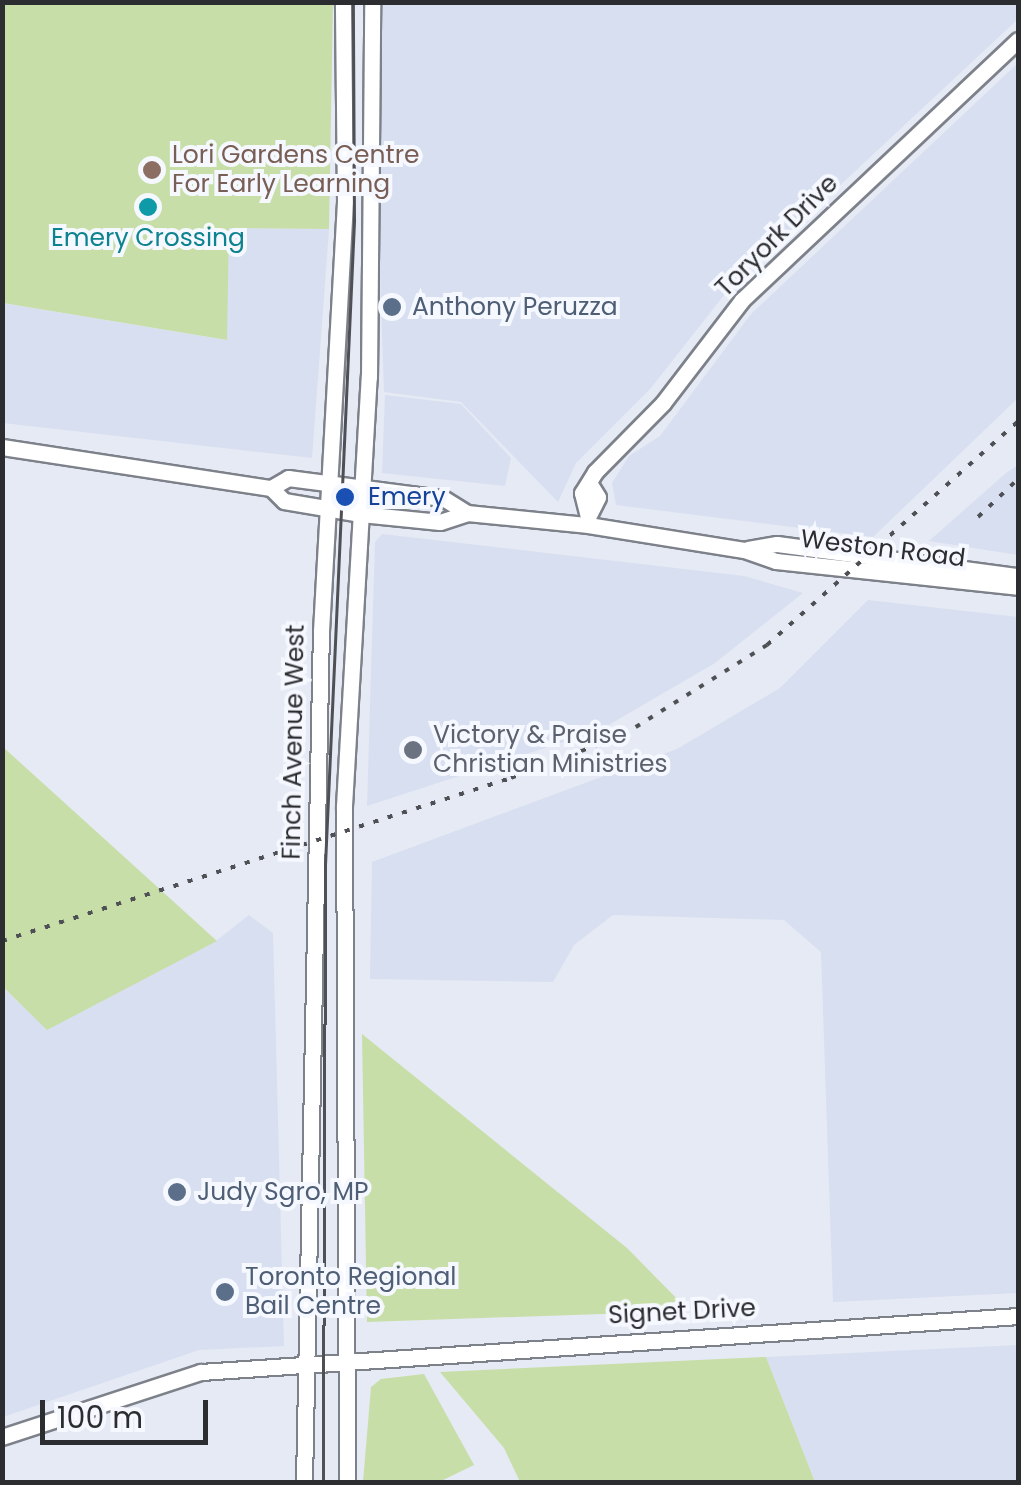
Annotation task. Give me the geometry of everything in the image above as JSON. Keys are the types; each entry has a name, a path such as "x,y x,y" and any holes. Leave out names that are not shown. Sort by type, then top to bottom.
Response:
{"main road":[{"name":"Finch Avenue West","path":"304,1482 310,1366 327,508 346,202 343,2"},
{"name":"Finch Avenue West","path":"347,1482 344,806 364,490 372,2"},
{"name":"Toryork Drive","path":"588,521 598,498 590,484 742,300 1018,40"},
{"name":"Weston Road","path":"2,446 270,488 284,501 361,514 440,522 467,513 588,521 744,550 776,561 1018,587"},
{"name":"Weston Road","path":"270,488 288,478 442,498 467,513"},
{"name":"Weston Road","path":"744,550 776,544 1018,576"},
{"name":"Signet Drive","path":"2,1437 173,1376 1018,1316"}],"shaded area":[{"path":"1018,2 1018,19 728,290 651,388 576,463 558,502 461,402 384,392 374,96 378,3"},
{"path":"1018,63 1018,398 873,537 616,505 612,483 629,456 660,436 751,314"},
{"path":"229,228 329,229 312,458 3,423 2,303 226,340"},
{"path":"385,395 461,404 511,458 505,486 382,473"},
{"path":"1018,465 1018,555 929,541 1006,473"},
{"path":"382,534 744,576 803,593 715,663 600,730 367,806 375,542"},
{"path":"868,600 1018,617 1018,1293 833,1302 821,952 784,920 613,915 574,945 553,982 370,979 372,862 677,749 780,688"},
{"path":"249,915 273,933 284,1346 199,1350 3,1417 2,987 47,1029 216,941"},
{"path":"1018,1345 1018,1482 815,1482 766,1357"}],"green space":[{"path":"2,3 333,3 329,229 229,228 227,340 3,303"},
{"path":"3,747 217,941 47,1030 3,987"},
{"path":"362,1034 627,1248 689,1311 367,1322"},
{"path":"766,1357 815,1482 520,1482 504,1448 440,1372"},
{"path":"424,1374 474,1465 439,1482 363,1482 371,1387 381,1379"}],"tram line":[{"path":"323,1482 325,865 354,221 353,2"}],"railway":[{"path":"2,941 511,778 623,735 767,645 1018,421"},
{"path":"978,517 1018,479"}],"place":[{"name":"Lori Gardens Centre For Early Learning","path":"152,170"},
{"name":"Emery Crossing","path":"148,207"},
{"name":"Anthony Peruzza","path":"392,307"},
{"name":"Emery","path":"345,497"},
{"name":"Victory & Praise Christian Ministries","path":"413,750"},
{"name":"Judy Sgro, MP","path":"177,1192"},
{"name":"Toronto Regional Bail Centre","path":"225,1292"}]}
